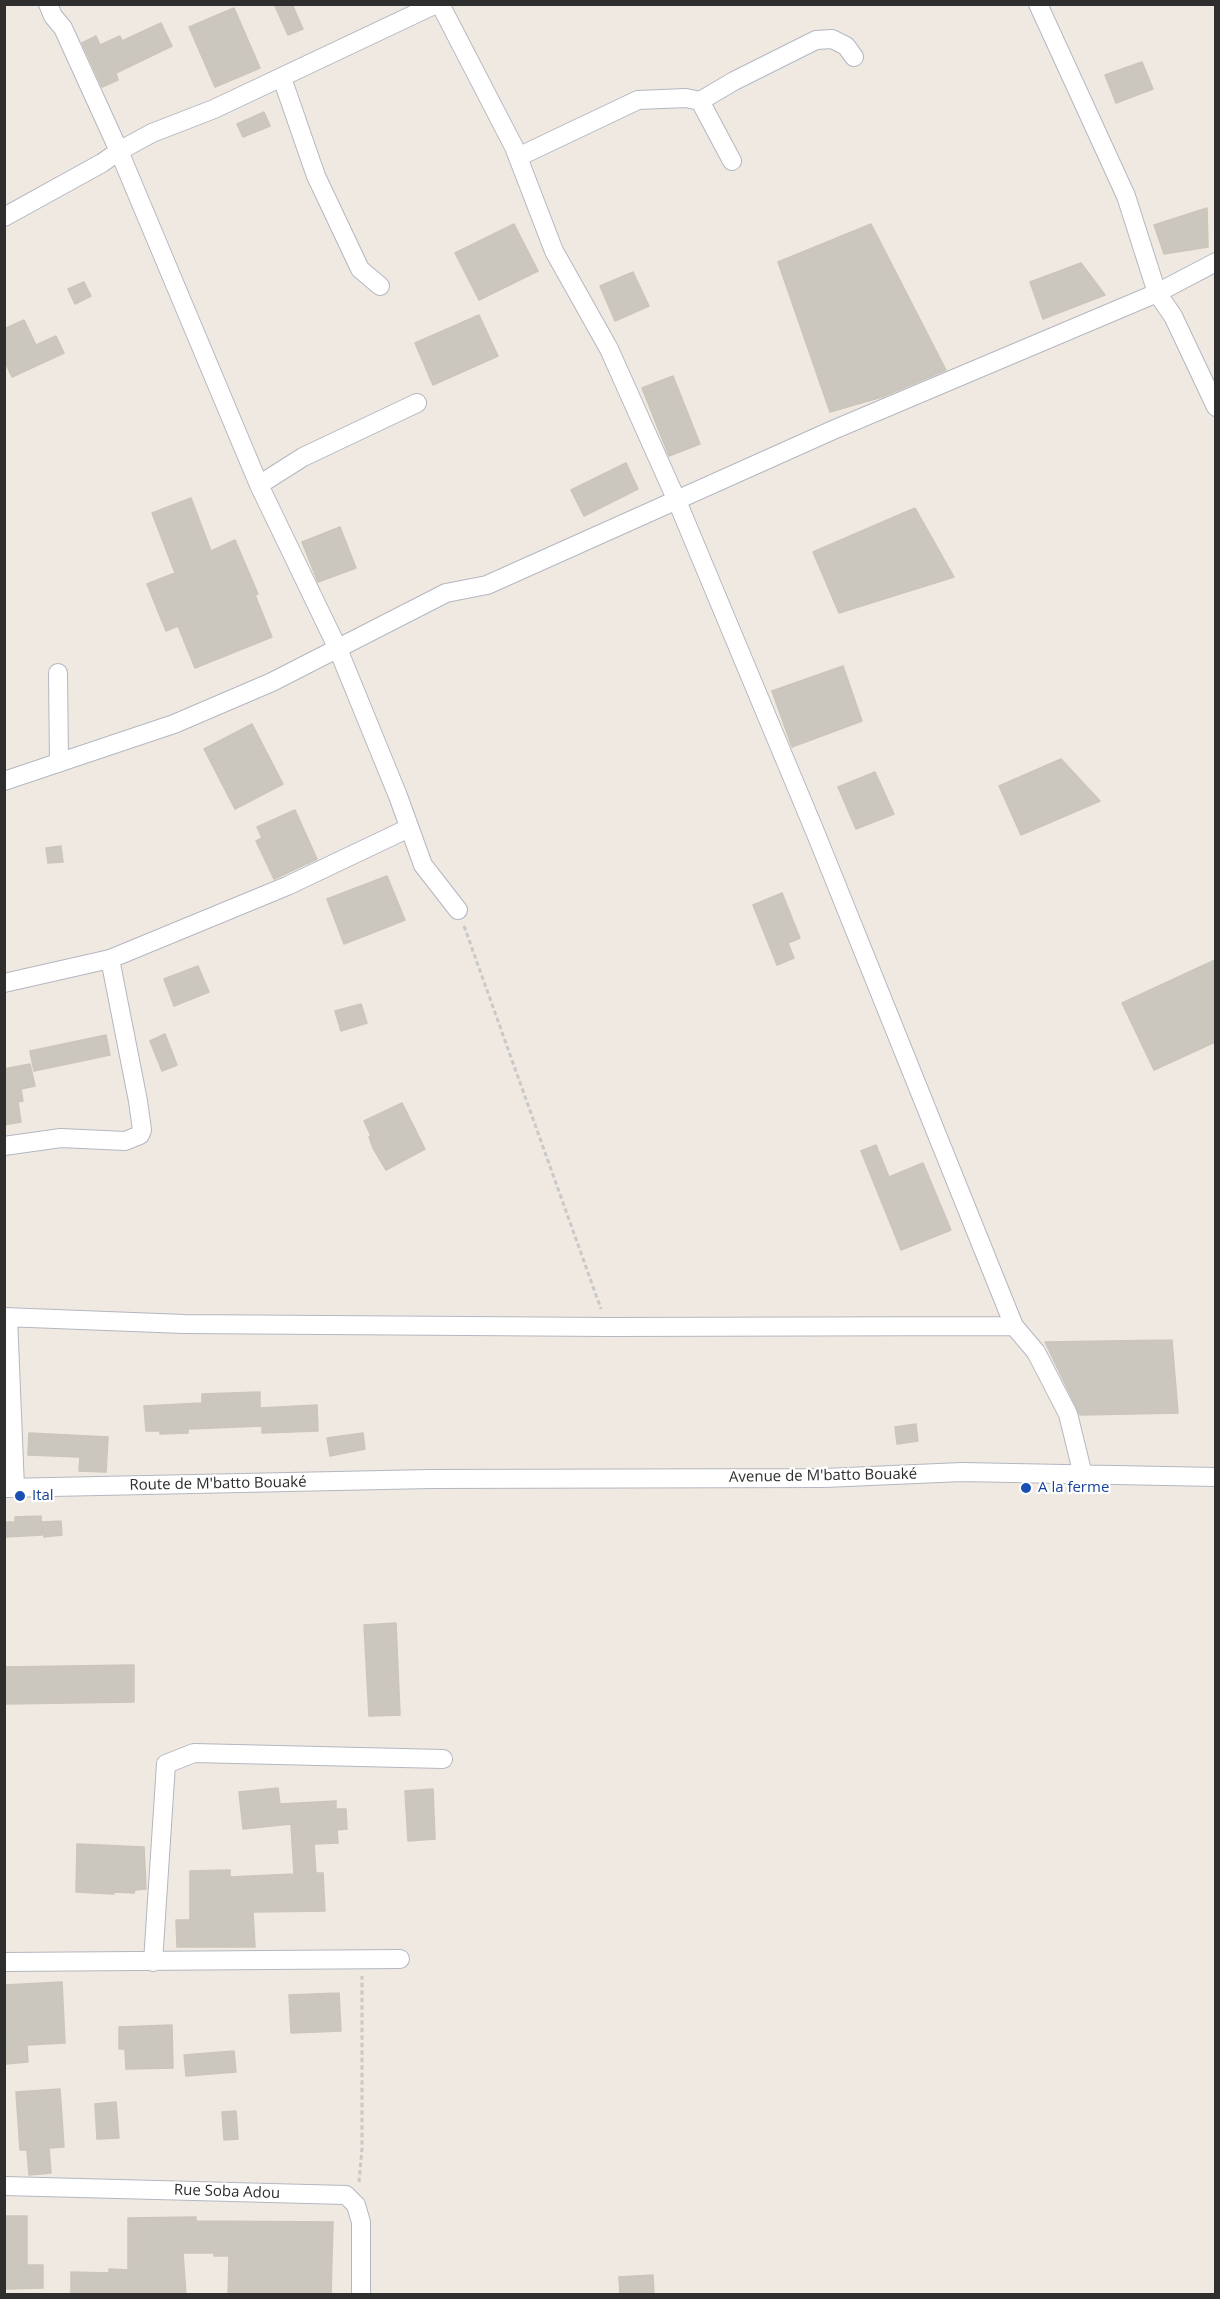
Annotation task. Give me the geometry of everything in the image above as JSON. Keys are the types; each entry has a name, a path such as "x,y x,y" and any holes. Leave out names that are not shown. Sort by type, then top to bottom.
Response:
{"street":[{"path":"48,4 53,16 63,28 119,151 259,485 338,649 423,865 458,910"},
{"path":"4,217 152,133 214,109 438,4 518,157 554,251 609,349 677,501 816,834 1014,1326 1036,1352 1068,1414 1083,1475"},
{"path":"1038,4 1126,196 1157,293 1173,316 1215,407"},
{"path":"518,157 638,100 686,98 700,101 734,81 816,40 832,39 846,46 854,57"},
{"path":"282,78 316,176 360,268 380,286"},
{"path":"700,101 732,160"},
{"path":"4,781 174,723 272,682 446,593 487,585 833,430 1157,293 1215,262"},
{"path":"259,485 303,457 417,403"},
{"path":"58,673 59,763"},
{"path":"4,983 110,959 287,886 409,828"},
{"path":"4,1146 61,1138 125,1141 140,1135 142,1130 138,1101 110,959"},
{"path":"10,1488 6,1317 184,1324 608,1327 1014,1326"},
{"name":"Avenue de M'batto Bouaké","path":"431,1479 824,1478 962,1472 1215,1477"},
{"name":"Route de M'batto Bouaké","path":"10,1488 431,1479"},
{"path":"153,1962 166,1764 194,1753 443,1759"},
{"path":"4,1962 400,1959"},
{"name":"Rue Soba Adou","path":"4,2186 346,2195 356,2205"},
{"path":"356,2205 361,2222 361,2295"}],"path":[{"path":"458,910 608,1327"},
{"path":"356,2205 363,2148 362,1959"}],"building":[{"path":"274,4 292,4 303,29 288,35"},
{"path":"234,8 260,68 215,87 189,27"},
{"path":"161,23 172,46 116,73 118,80 102,87 82,43 96,36 100,45 120,36 122,41"},
{"path":"1142,62 1153,89 1116,103 1105,75"},
{"path":"264,112 270,126 243,137 237,124"},
{"path":"1207,208 1208,247 1164,254 1154,225"},
{"path":"514,224 538,271 479,300 455,253"},
{"path":"871,224 946,370 882,397 830,412 778,262"},
{"path":"1081,263 1105,295 1043,319 1030,282"},
{"path":"633,272 649,306 615,321 600,286"},
{"path":"84,282 91,296 75,304 68,289"},
{"path":"479,315 498,356 433,385 415,343"},
{"path":"24,320 36,345 56,336 64,353 12,377 4,360 4,329"},
{"path":"673,376 700,444 669,456 642,388"},
{"path":"626,463 638,489 584,516 571,490"},
{"path":"191,498 211,551 235,540 258,594 255,595 272,637 195,668 178,626 166,631 147,584 175,573 152,513"},
{"path":"915,508 954,577 839,613 813,552"},
{"path":"340,527 356,568 318,582 302,542"},
{"path":"843,666 862,721 792,747 772,691"},
{"path":"252,724 283,784 235,809 204,749"},
{"path":"1061,759 1100,801 1021,835 999,786"},
{"path":"875,772 894,814 856,829 838,787"},
{"path":"295,810 317,859 274,879 256,841 262,838 257,827"},
{"path":"61,846 63,862 48,863 46,848"},
{"path":"387,876 405,920 344,944 327,899"},
{"path":"782,893 800,938 788,943 794,958 777,965 753,905"},
{"path":"1215,960 1215,1042 1154,1070 1122,1003"},
{"path":"198,966 209,992 174,1006 164,979"},
{"path":"361,1004 367,1023 341,1031 335,1011"},
{"path":"165,1034 177,1065 162,1071 150,1041"},
{"path":"106,1035 110,1055 34,1071 30,1051"},
{"path":"30,1064 35,1086 21,1089 23,1101 18,1102 21,1122 4,1125 4,1069"},
{"path":"402,1103 425,1149 386,1170 373,1148 369,1137 371,1136 364,1121"},
{"path":"876,1145 889,1177 923,1163 951,1230 901,1250 861,1151"},
{"path":"1172,1340 1178,1413 1080,1415 1045,1342"},
{"path":"260,1392 260,1408 317,1405 318,1431 262,1433 262,1426 188,1429 188,1433 160,1434 160,1431 146,1431 144,1406 202,1403 202,1394"},
{"path":"916,1424 918,1441 897,1444 895,1427"},
{"path":"29,1433 108,1437 106,1472 79,1471 80,1457 28,1455"},
{"path":"363,1433 365,1449 330,1456 327,1438"},
{"path":"41,1516 42,1535 5,1537 4,1522 15,1522 15,1517"},
{"path":"61,1521 62,1535 44,1537 42,1522"},
{"path":"396,1623 400,1715 369,1716 364,1625"},
{"path":"134,1665 134,1702 4,1704 4,1667"},
{"path":"278,1788 280,1804 336,1801 336,1809 346,1809 347,1829 337,1830 338,1843 314,1844 316,1873 323,1873 325,1911 253,1912 255,1947 177,1947 176,1920 190,1920 190,1871 230,1870 230,1877 294,1874 291,1824 243,1829 239,1792"},
{"path":"433,1789 435,1839 408,1841 405,1791"},
{"path":"77,1844 144,1847 146,1889 135,1890 134,1893 114,1892 114,1894 76,1892"},
{"path":"62,1982 65,2043 27,2045 28,2062 6,2064 4,1985"},
{"path":"339,1993 341,2031 291,2033 289,1995"},
{"path":"172,2025 173,2068 126,2069 125,2049 119,2049 119,2027"},
{"path":"234,2051 236,2072 186,2076 184,2055"},
{"path":"60,2089 64,2147 49,2148 51,2173 29,2175 27,2150 20,2150 16,2092"},
{"path":"116,2102 119,2138 97,2139 95,2104"},
{"path":"236,2111 238,2139 224,2140 222,2112"},
{"path":"4,2216 27,2216 27,2265 43,2265 43,2288 4,2289"},
{"path":"196,2217 196,2221 333,2222 331,2295 228,2295 229,2256 214,2256 214,2253 183,2253 186,2295 71,2295 71,2272 109,2273 109,2269 128,2270 128,2218"},
{"path":"653,2275 654,2295 620,2295 619,2277"}],"place":[{"name":"A la ferme","path":"1026,1488"},
{"name":"Ital","path":"20,1496"}]}
